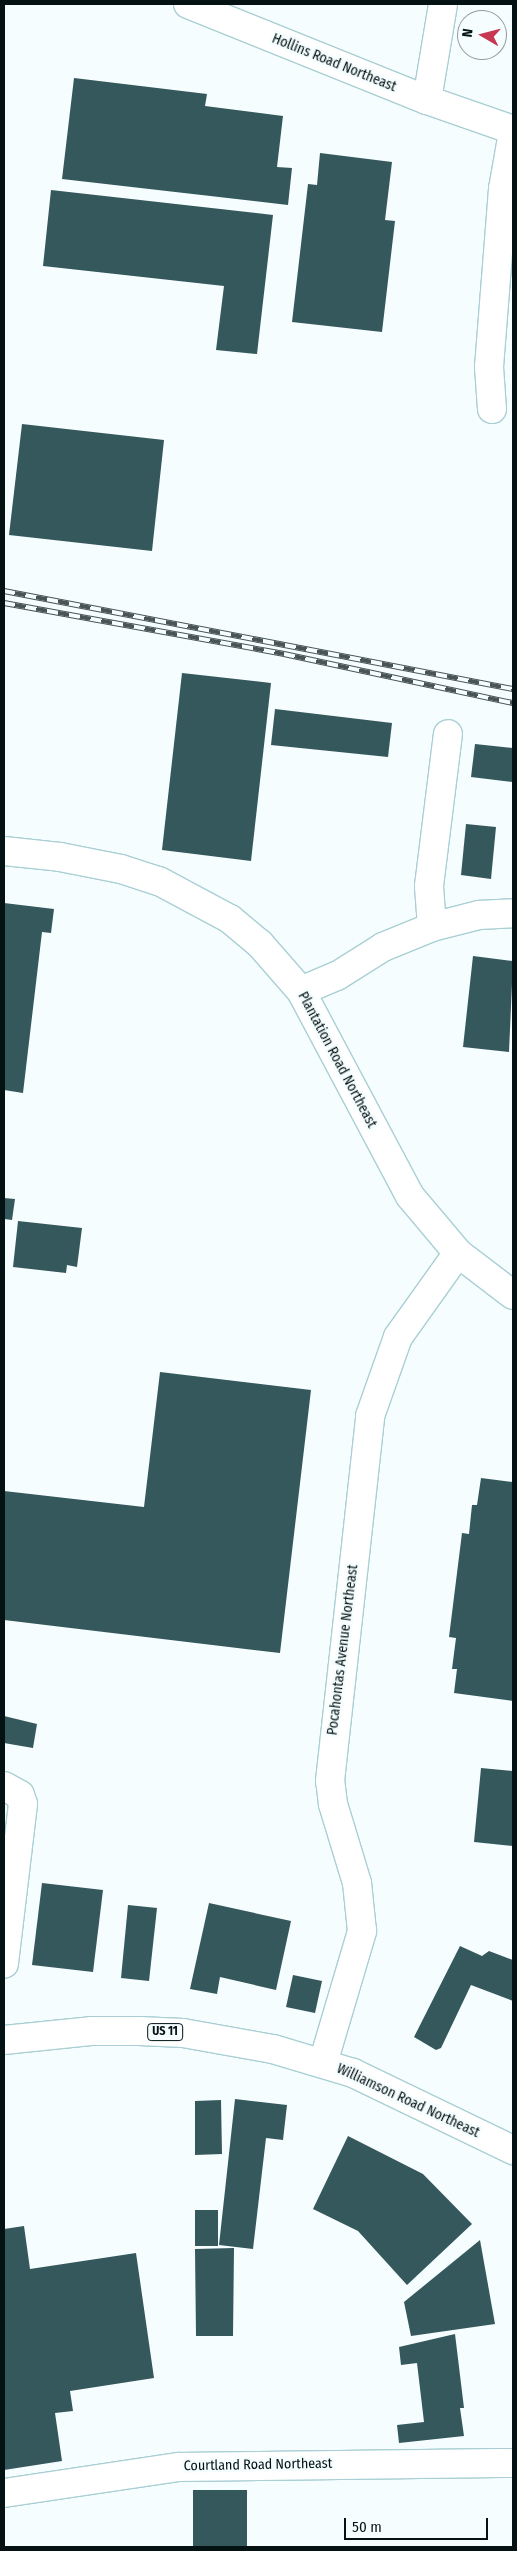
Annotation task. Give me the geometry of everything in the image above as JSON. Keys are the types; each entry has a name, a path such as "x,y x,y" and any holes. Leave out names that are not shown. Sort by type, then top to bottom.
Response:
{"street":[{"name":"Hollins Road Northeast","path":"188,4 427,100 482,118 513,131"},
{"path":"427,100 443,4"},
{"name":"Hollins Road Northeast","path":"482,118 513,114"},
{"path":"492,409 489,367 503,189 513,131"},
{"path":"432,928 429,886 448,734"},
{"name":"Plantation Road Northeast","path":"4,850 121,868 196,897 230,918 260,944 301,991 410,1196 458,1253 513,1296"},
{"path":"301,991 337,976 383,947 432,928 478,915 513,913"},
{"name":"Pocahontas Avenue Northeast","path":"323,2063 362,1931 357,1883 333,1804 330,1781 370,1416 398,1337 458,1253"},
{"path":"4,1786 20,1795 24,1804 4,1964"},
{"name":"Williamson Road Northeast","path":"4,2040 91,2031 183,2033 273,2048 353,2073 513,2150"},
{"name":"Courtland Road Northeast","path":"4,2493 179,2467 513,2463"}],"building":[{"path":"74,78 207,94 205,106 283,116 277,167 292,168 288,205 62,179"},
{"path":"320,153 392,162 385,220 395,221 382,332 292,322 308,184 317,185"},
{"path":"51,190 273,215 257,354 216,350 224,286 43,266"},
{"path":"22,424 164,440 152,551 9,535"},
{"path":"182,673 271,683 251,861 162,850"},
{"path":"275,709 392,723 388,757 271,745"},
{"path":"475,744 513,748 513,782 471,777"},
{"path":"466,824 496,827 491,879 461,875"},
{"path":"4,903 54,909 51,933 42,932 23,1093 4,1090"},
{"path":"473,956 513,961 509,1052 463,1047"},
{"path":"4,1198 15,1199 12,1220 4,1219"},
{"path":"18,1221 82,1228 77,1267 67,1265 66,1273 13,1267"},
{"path":"160,1372 311,1390 280,1653 4,1620 4,1491 144,1507"},
{"path":"481,1478 513,1482 513,1701 454,1693 457,1669 452,1669 456,1638 449,1637 462,1533 469,1534 472,1505 477,1505"},
{"path":"4,1716 37,1724 33,1748 4,1743"},
{"path":"481,1768 513,1771 513,1846 474,1842"},
{"path":"42,1883 103,1890 93,1972 32,1965"},
{"path":"209,1903 291,1921 276,1990 220,1977 217,1994 190,1989"},
{"path":"128,1905 157,1908 149,1981 121,1978"},
{"path":"460,1946 482,1956 489,1951 513,1960 513,2001 471,1985 441,2048 436,2050 414,2037"},
{"path":"293,1975 322,1981 315,2013 286,2007"},
{"path":"235,2099 287,2105 283,2140 266,2138 253,2249 219,2245"},
{"path":"221,2100 222,2154 195,2155 195,2101"},
{"path":"348,2136 423,2174 472,2224 407,2285 358,2231 313,2209"},
{"path":"195,2210 218,2210 218,2246 195,2246"},
{"path":"24,2226 30,2269 136,2253 154,2378 70,2391 73,2411 55,2413 62,2461 4,2470 4,2229"},
{"path":"480,2240 495,2324 411,2336 404,2302"},
{"path":"234,2248 233,2336 196,2336 195,2249"},
{"path":"455,2334 464,2408 460,2408 464,2436 399,2443 397,2425 424,2422 417,2363 401,2365 399,2347"},
{"path":"193,2490 247,2490 247,2547 193,2547"}],"railway":[{"path":"4,591 513,689"},
{"path":"4,603 284,654 513,703"}]}
